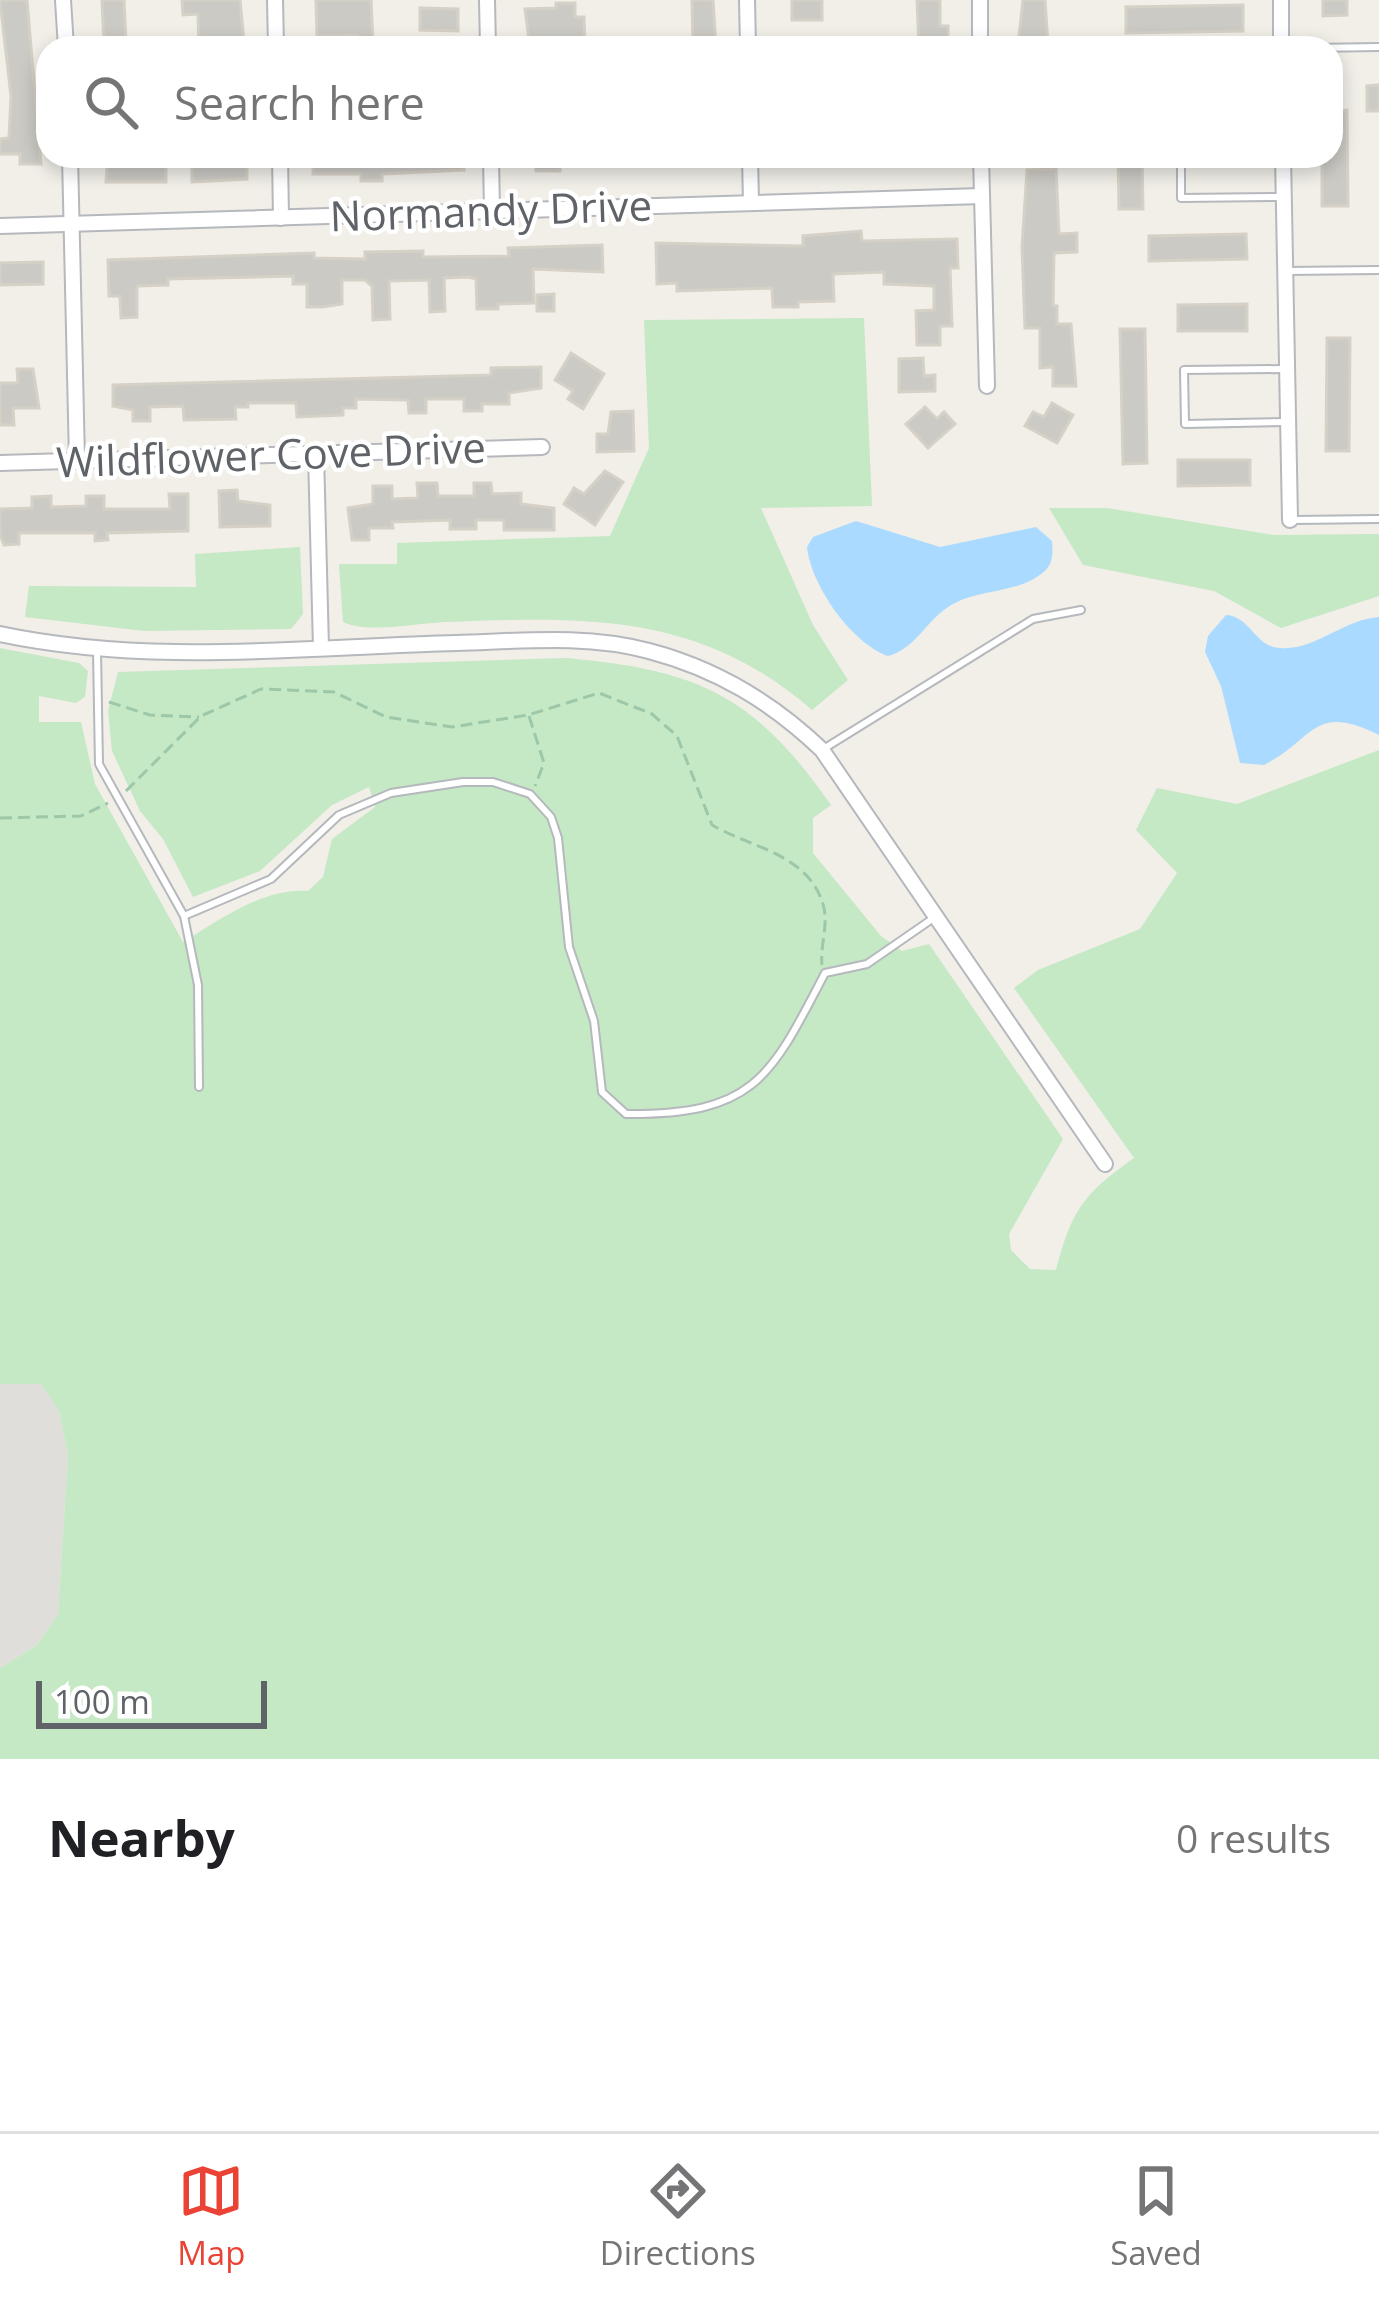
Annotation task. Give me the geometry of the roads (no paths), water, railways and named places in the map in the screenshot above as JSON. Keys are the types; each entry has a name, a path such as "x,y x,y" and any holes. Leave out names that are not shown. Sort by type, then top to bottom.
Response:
{"street":[{"path":"63,0 65,36"},
{"path":"274,0 276,36"},
{"path":"487,0 488,36"},
{"path":"747,0 748,36"},
{"path":"980,0 980,36"},
{"path":"1281,0 1282,36"},
{"path":"70,168 77,460"},
{"path":"280,168 281,218"},
{"path":"491,168 492,212"},
{"path":"751,168 752,203"},
{"path":"982,168 987,386"},
{"path":"1283,168 1290,520"},
{"name":"Normandy Drive","path":"0,226 982,196"},
{"name":"Wildflower Cove Drive","path":"0,463 542,447"},
{"path":"316,454 321,648"},
{"path":"0,634 167,656 569,640 645,649 700,667 757,695 822,750 1105,1164"}],"lane":[{"path":"1343,48 1379,47"},
{"path":"1181,168 1181,198 1284,196"},
{"path":"1286,271 1379,270"},
{"path":"1288,368 1184,370 1185,424 1288,422"},
{"path":"1290,520 1379,519"},
{"path":"822,750 1034,619 1081,610"},
{"path":"97,650 95,746 116,798 151,848 184,916 198,985 199,1087"},
{"path":"184,916 271,879 339,814 391,793 493,782 530,794 551,817 558,838 569,947 594,1021 602,1092 615,1110 667,1114 742,1094 775,1066 825,974 867,964 938,915"}],"water":[{"path":"856,521 940,547 1036,527 1052,541 1051,560 1031,580 953,604 906,647 888,656 847,626 810,562 807,547 813,537"},
{"path":"1226,615 1280,648 1305,645 1379,617 1379,735 1340,722 1327,723 1264,765 1240,763 1221,686 1205,652 1208,636"}]}
